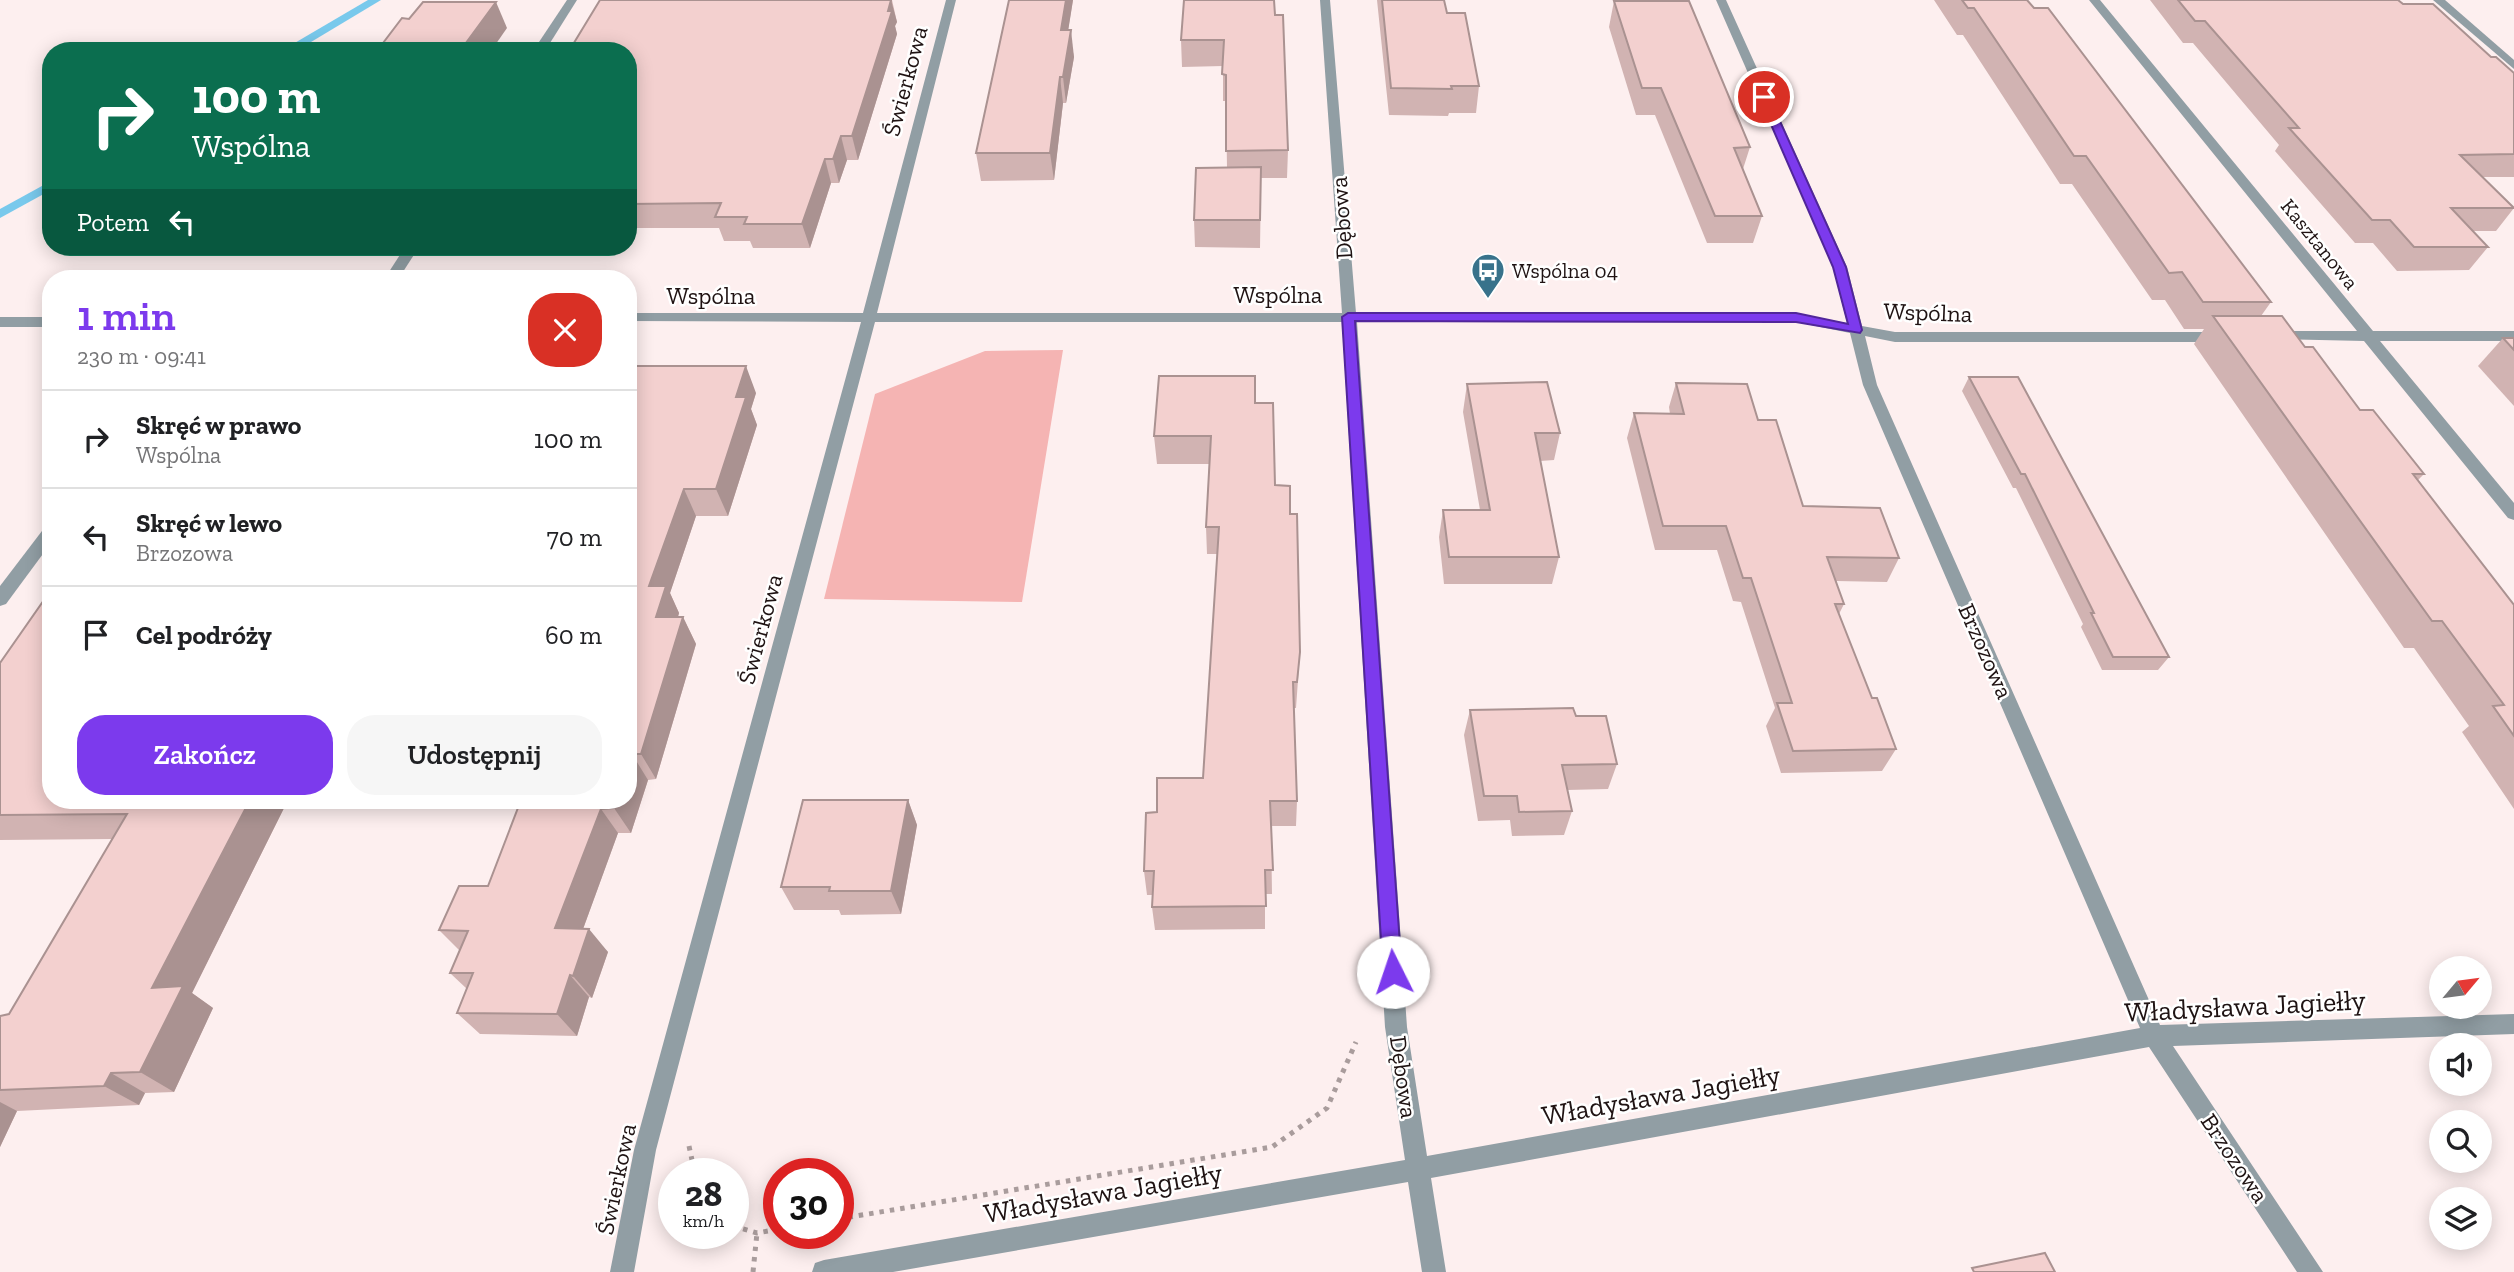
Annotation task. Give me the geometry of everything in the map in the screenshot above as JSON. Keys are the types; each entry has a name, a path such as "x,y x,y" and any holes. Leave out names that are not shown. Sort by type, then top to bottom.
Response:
{"street":[{"path":"545,42 572,0"},
{"name":"Świerkowa","path":"622,1272 645,1150 869,318 951,0"},
{"name":"Dębowa","path":"1325,0 1396,1027 1434,1272"},
{"name":"Brzozowa","path":"1721,0 1840,267 1870,385 2154,1036 2311,1272"},
{"name":"Kasztanowa","path":"2094,0 2514,514"},
{"path":"2438,0 2514,66"},
{"name":"Wspólna","path":"637,317 1796,317 1895,338 2514,336"},
{"path":"0,322 42,322"},
{"path":"0,599 42,543"},
{"name":"Władysława Jagiełły","path":"824,1272 1418,1169 2154,1036 2514,1024"}],"path":[{"path":"854,1216 1272,1147 1327,1108 1362,1029"},
{"path":"691,1146 693,1158"},
{"path":"749,1231 763,1232"},
{"path":"752,1272 757,1233"}],"shaded area":[{"path":"1063,350 1022,602 824,599 875,394 985,351"}],"building":[{"path":"600,0 891,0 888,11 892,11 852,136 841,136 833,159 825,159 802,224 744,224 747,217 715,217 721,203 637,204 637,42 574,42"},
{"path":"1009,0 1066,0 1061,30 1071,30 1063,77 1060,77 1050,153 976,153"},
{"path":"1184,0 1274,0 1275,15 1283,15 1288,150 1226,151 1226,75 1222,74 1224,40 1181,40"},
{"path":"1382,0 1444,0 1447,13 1465,13 1479,86 1451,86 1452,89 1391,88"},
{"path":"1962,0 2027,0 2034,8 2048,8 2271,302 2203,302 2182,272 2169,273 2086,156 2074,156 1974,8 1968,8"},
{"path":"2178,0 2398,0 2403,4 2433,4 2491,57 2496,57 2514,73 2514,154 2460,155 2514,208 2451,208 2488,247 2414,247 2390,220 2372,220 2289,128 2299,128 2205,21 2195,21"},
{"path":"1614,1 1689,1 1750,147 1734,148 1762,216 1715,216 1661,88 1642,88"},
{"path":"423,2 496,2 467,42 384,42 402,18 409,19"},
{"path":"1261,167 1260,220 1194,220 1196,168"},
{"path":"2213,316 2282,316 2305,347 2313,347 2360,410 2373,410 2424,474 2413,474 2514,605 2514,736 2493,706 2504,705 2442,621 2432,621"},
{"path":"2503,338 2514,338 2514,350"},
{"path":"637,366 746,366 736,397 746,397 716,489 684,489 649,586 666,586 656,617 683,617 641,754 637,754"},
{"path":"1159,376 1255,376 1255,403 1273,403 1275,485 1290,486 1290,514 1297,514 1300,652 1297,682 1293,682 1297,801 1270,801 1273,870 1265,870 1266,906 1152,907 1154,871 1144,871 1146,813 1157,812 1157,778 1203,778 1219,527 1206,527 1211,436 1154,436"},
{"path":"1969,377 2018,377 2169,657 2113,657 2025,474 2021,474"},
{"path":"1547,382 1560,433 1535,433 1559,557 1449,557 1443,510 1490,510 1467,384"},
{"path":"1676,383 1747,384 1758,420 1776,420 1803,506 1880,508 1899,558 1827,557 1844,604 1835,604 1872,698 1877,698 1896,749 1793,751 1777,703 1792,703 1751,578 1743,578 1726,526 1663,526 1634,413 1684,414"},
{"path":"42,603 42,809 245,809 152,988 183,986 140,1072 111,1073 104,1086 0,1090 0,1016 9,1014 127,814 0,815 0,663"},
{"path":"1573,708 1576,716 1606,716 1617,764 1562,765 1572,811 1519,812 1517,796 1484,796 1470,710"},
{"path":"803,800 908,800 891,891 829,891 830,887 781,887"},
{"path":"518,809 601,809 555,928 589,929 557,1014 457,1013 473,973 450,973 468,931 439,930 459,886 488,886"},
{"path":"2045,1253 2055,1272 1974,1272 1972,1268"}],"waterway":[{"path":"303,42 376,0"},
{"path":"0,214 42,190"}],"place":[{"name":"Wspólna 04","path":"1488,300"}],"route":[{"path":"1393,972 1348,317 1796,317 1856,330 1840,267 1764,97"}]}
